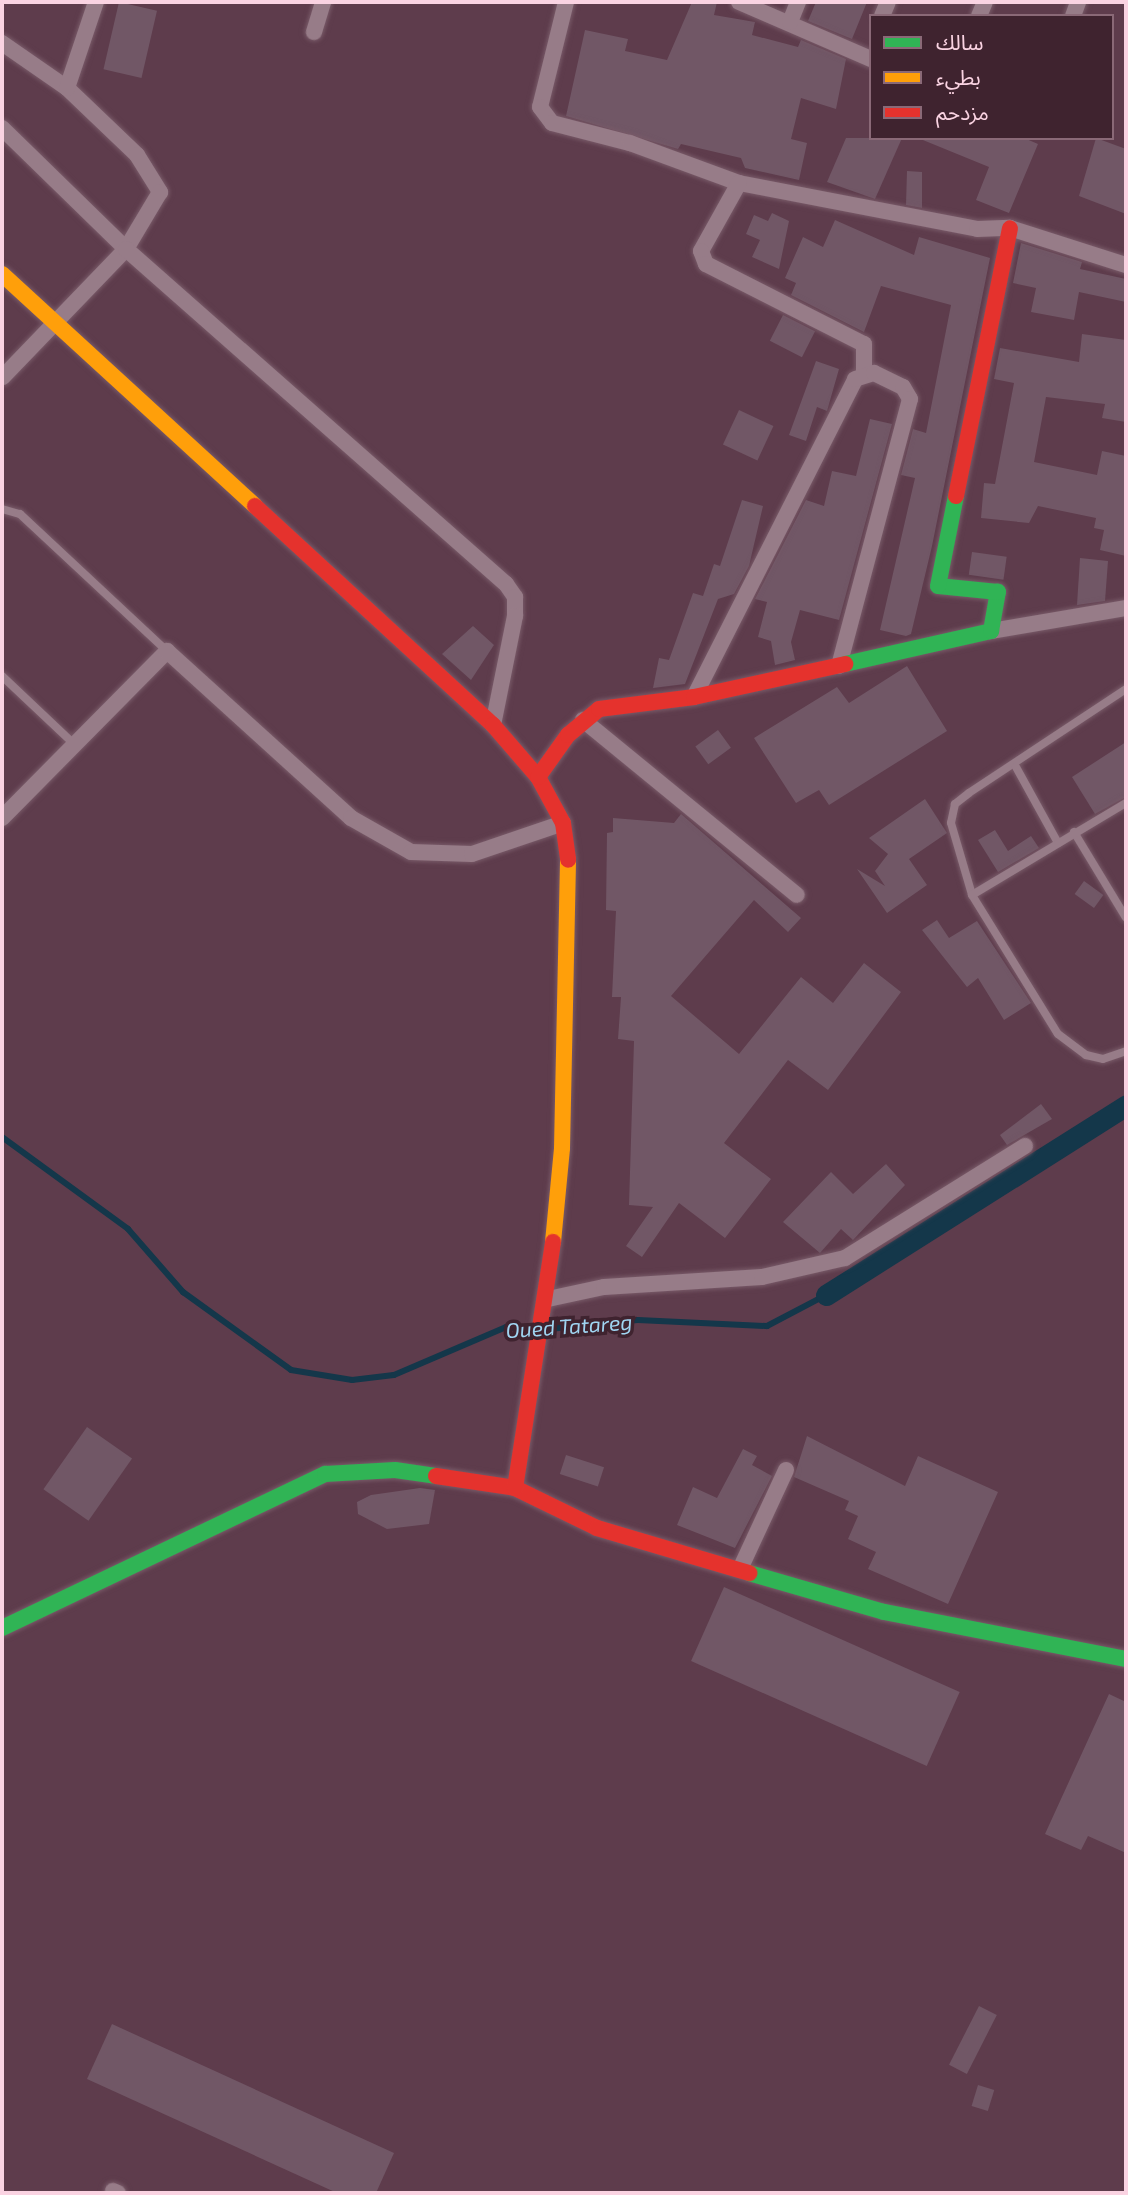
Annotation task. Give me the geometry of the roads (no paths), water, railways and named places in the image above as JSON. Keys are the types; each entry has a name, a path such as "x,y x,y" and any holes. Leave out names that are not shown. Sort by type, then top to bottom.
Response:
{"street":[{"path":"67,88 96,2"},
{"path":"314,32 323,2"},
{"path":"566,2 540,107 552,123 630,143 739,183 977,229 1010,228 1126,265"},
{"path":"738,2 869,53"},
{"path":"790,22 799,2"},
{"path":"2,43 67,88 137,155 160,192 126,249 52,321 4,377"},
{"path":"2,128 126,249 506,584 515,597 515,616 493,725"},
{"path":"694,697 864,372 864,344 706,264 701,251 739,183"},
{"path":"991,631 998,592 938,586 1010,228"},
{"path":"2,274 493,725 538,777 563,823 569,853 562,1148 548,1299 515,1488"},
{"path":"839,666 910,399 894,382 864,372"},
{"path":"538,777 583,720 599,709 694,697 991,631 1126,608"},
{"path":"2,818 167,651 351,818 411,852 472,854 563,823"},
{"path":"583,720 797,895"},
{"path":"548,1299 604,1287 762,1277 845,1258 1025,1146"},
{"path":"2,1628 325,1474 395,1470 515,1488 597,1528 741,1567 884,1612 1126,1659"},
{"path":"741,1567 786,1470"}],"lane":[{"path":"2,509 20,514 167,651"},
{"path":"2,676 75,745"},
{"path":"1126,689 1016,767 954,804 953,845 972,895 1058,1034 1086,1055 1103,1059 1126,1051"},
{"path":"1016,767 1058,843"},
{"path":"972,895 1126,803"},
{"path":"1074,832 1126,918"}],"waterway":[{"name":"Oued Tatareg","path":"826,1295 1126,1105"},
{"name":"Oued Tatareg","path":"2,1137 128,1229 183,1292 291,1370 352,1380 394,1375 506,1327 538,1331"},
{"name":"Oued Tatareg","path":"549,1329 638,1320 767,1326 826,1295"}]}
